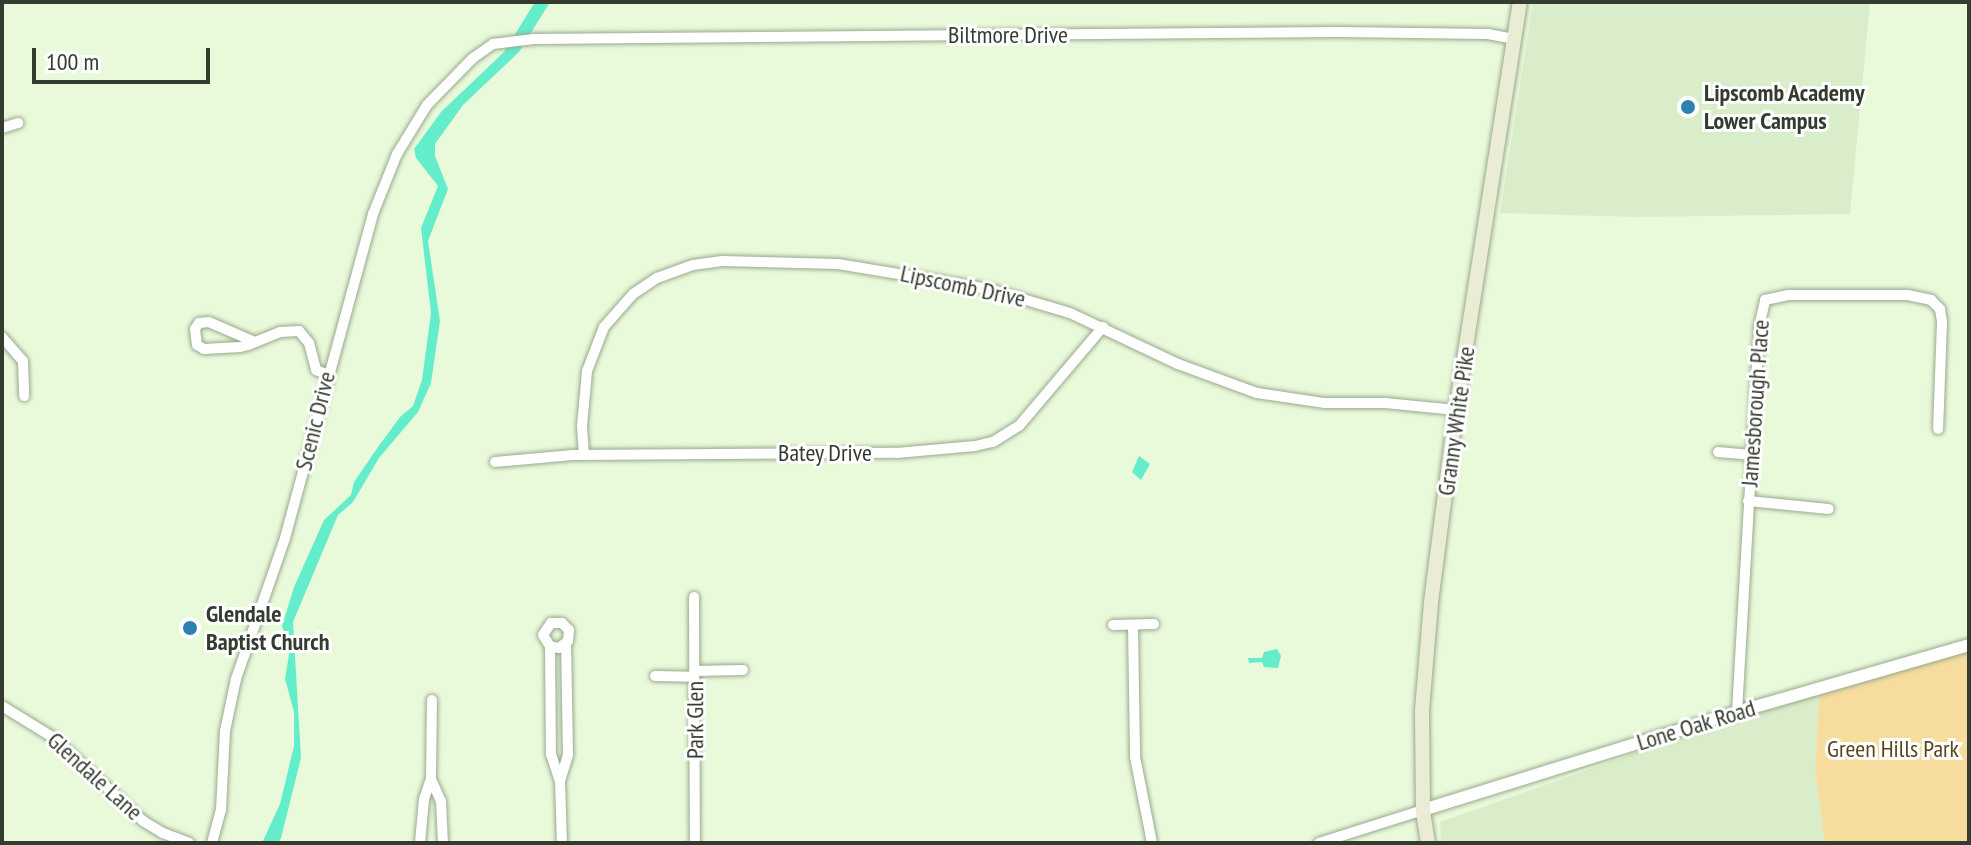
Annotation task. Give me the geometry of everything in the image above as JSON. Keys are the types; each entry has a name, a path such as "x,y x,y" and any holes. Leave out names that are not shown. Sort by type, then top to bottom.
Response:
{"main road":[{"name":"Granny White Pike","path":"1428,843 1423,810 1424,678 1456,410 1520,2"}],"street":[{"name":"Biltmore Drive","path":"504,41 1339,32 1488,34 1514,39"},
{"name":"Scenic Drive","path":"212,843 221,810 225,731 236,679 285,538 357,260 397,154 427,105 473,58 504,41"},
{"path":"2,128 18,123"},
{"name":"Lipscomb Drive","path":"584,455 584,397 597,339 633,294 657,278 693,265 791,262 887,271 999,291 1048,305 1103,327 1178,364 1257,393 1325,403 1385,403 1456,410"},
{"name":"Jamesborough Place","path":"1737,712 1751,455 1761,311 1765,300 1775,296 1908,295 1925,297 1936,304 1942,322 1938,429"},
{"path":"255,342 209,322 199,323 195,329 197,345 204,349 240,347 255,342 280,332 299,331 309,343 316,370 326,374"},
{"name":"Batey Drive","path":"495,462 584,455 897,453 961,449 993,442 1019,426 1033,412 1103,327"},
{"path":"2,337 23,361 24,396"},
{"path":"1718,452 1751,455"},
{"path":"1748,501 1829,509"},
{"name":"Park Glen","path":"694,597 695,843"},
{"path":"560,781 568,755 568,628 555,621 544,631 545,641 550,646 551,754 560,781 562,843"},
{"path":"1113,625 1154,624"},
{"path":"1133,625 1135,757 1152,843"},
{"path":"550,646 566,643"},
{"name":"Lone Oak Road","path":"1423,810 1737,712 1969,645"},
{"path":"655,676 743,670"},
{"path":"420,843 424,799 431,779 432,700"},
{"name":"Glendale Lane","path":"2,706 54,738 143,821 189,843"},
{"path":"551,708 567,708"},
{"path":"431,779 441,801 443,843"},
{"path":"1319,843 1423,810"}],"shaded area":[{"name":"Lipscomb Academy Lower Campus","path":"1533,2 1870,2 1850,214 1636,217 1500,213"},
{"path":"1820,688 1815,769 1825,843 1441,843 1440,822"}],"green space":[{"name":"Green Hills Park","path":"1969,645 1969,843 1825,843 1815,769 1820,688"}],"water":[{"path":"535,2 550,2 519,52 463,105 435,144 435,156 448,189 428,241 440,321 431,383 418,412 379,458 353,502 338,515 293,622 301,758 281,838 278,843 262,843 280,804 294,746 294,712 285,679 290,648 282,626 294,587 324,520 351,495 354,482 378,447 400,417 413,406 422,380 431,313 421,228 438,186 416,158 414,149 441,112 504,52"},
{"path":"1139,456 1150,464 1141,480 1132,472"},
{"path":"1277,649 1281,656 1278,668 1264,667 1262,662 1249,663 1248,658 1262,658 1264,652"}],"place":[{"name":"Lipscomb Academy Lower Campus","path":"1688,107"},
{"name":"Glendale Baptist Church","path":"190,628"}]}
